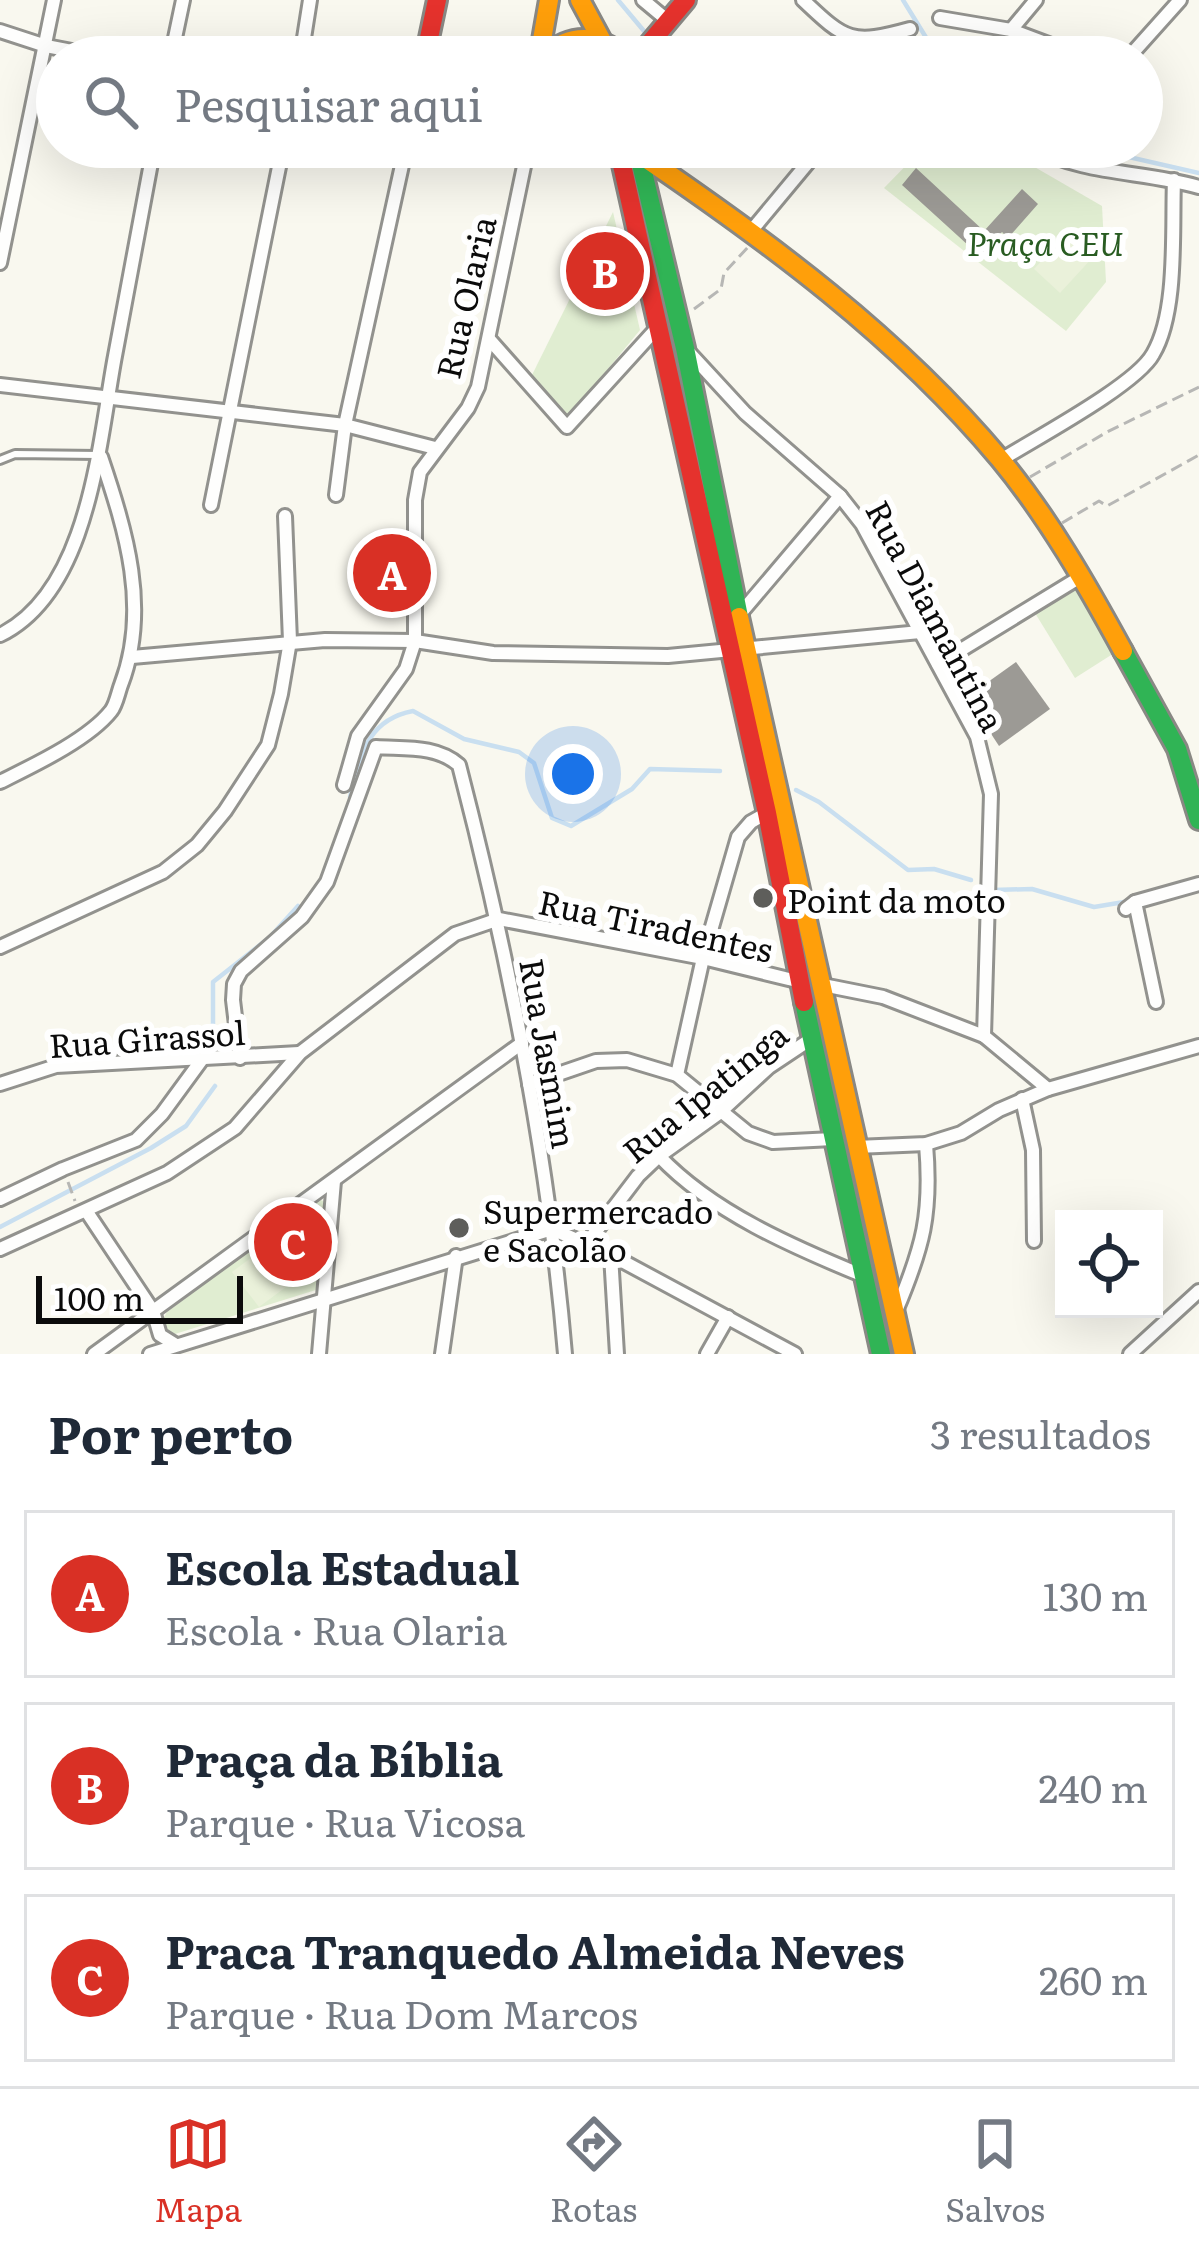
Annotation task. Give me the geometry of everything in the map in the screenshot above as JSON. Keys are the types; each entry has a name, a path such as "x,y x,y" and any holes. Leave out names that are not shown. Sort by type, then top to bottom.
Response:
{"main road":[{"path":"429,36 437,0"},
{"path":"544,36 549,0"},
{"path":"580,0 599,36"},
{"path":"654,36 686,0"},
{"path":"623,168 669,324 685,348 739,615 904,1354"},
{"path":"641,168 728,651 881,1354"},
{"path":"664,168 756,232 889,342 1001,460 1082,576 1177,749 1199,820"}],"street":[{"path":"48,36 54,0"},
{"path":"175,36 183,0"},
{"path":"304,36 310,0"},
{"path":"643,0 666,21"},
{"path":"803,0 845,36"},
{"path":"1011,30 1036,0"},
{"path":"1148,36 1180,0"},
{"path":"940,18 1027,36"},
{"path":"884,36 910,29"},
{"path":"0,31 36,43"},
{"path":"0,263 36,93"},
{"path":"0,635 13,629 51,589 84,519 101,455 150,168"},
{"path":"211,505 279,168"},
{"path":"336,495 345,424 401,168"},
{"name":"Rua Olaria","path":"344,785 358,736 406,670 415,641 415,500 420,472 478,387 524,168"},
{"path":"756,232 805,168"},
{"path":"1096,168 1199,187"},
{"path":"1001,460 1135,377 1155,352 1168,302 1174,180"},
{"path":"489,339 566,427 669,324"},
{"name":"Rua Diamantina","path":"685,348 745,413 840,496 862,524 977,737 991,794 984,1036"},
{"path":"0,385 345,424 435,448"},
{"path":"0,782 50,758 112,711 132,657 136,600 122,516 101,455"},
{"path":"739,615 840,496"},
{"path":"0,947 163,872 197,845 225,811 268,745 290,641 285,516"},
{"path":"938,664 1082,576"},
{"path":"132,657 290,641 415,641 494,653 668,656 920,632"},
{"name":"Rua Jasmim","path":"240,1058 234,984 241,971 302,917 327,882 376,747 435,750 459,765 499,919 522,1043 552,1229 565,1354"},
{"path":"677,1076 703,958 738,837 751,822 767,814"},
{"path":"1156,1002 1130,905 1199,884"},
{"path":"0,1249 167,1173 235,1128 301,1053 455,934 499,919"},
{"name":"Rua Tiradentes","path":"499,919 801,982"},
{"path":"824,985 884,997 984,1036 1048,1089"},
{"name":"Rua Ipatinga","path":"587,1243 659,1156 811,1039"},
{"path":"94,1354 522,1043"},
{"path":"856,1147 926,1144 962,1133 1048,1089 1199,1046"},
{"name":"Rua Girassol","path":"0,1084 56,1066 301,1053"},
{"path":"0,1199 136,1140 162,1114 203,1058"},
{"path":"529,1084 596,1061 627,1060 677,1076 748,1133 773,1142 832,1138"},
{"path":"1022,1099 1033,1150 1034,1241"},
{"path":"896,1311 920,1254 927,1220 926,1144"},
{"path":"659,1156 697,1191 808,1253 866,1276"},
{"path":"319,1354 334,1181"},
{"path":"86,1212 153,1311 160,1335 177,1346"},
{"path":"150,1354 552,1229 795,1354"},
{"path":"610,1255 617,1354"},
{"path":"442,1354 455,1256"},
{"path":"1130,1354 1199,1291"},
{"path":"706,1354 728,1317"}],"lane":[{"path":"0,460 15,454 101,455"}],"path":[{"path":"669,324 721,289 724,273 756,232"},
{"path":"1018,483 1107,432 1199,388"},
{"path":"1050,530 1099,501 1106,506 1199,455"},
{"path":"66,1178 74,1199"}],"green space":[{"name":"Praça CEU","path":"904,168 1036,168 1102,206 1106,282 1066,331 884,188"},
{"path":"613,212 640,330 566,420 531,377"},
{"path":"1068,232 1094,256 1060,293 1034,269"},
{"path":"1081,584 1119,650 1075,678 1035,613"},
{"path":"321,1200 327,1203 319,1289 175,1334 168,1331 163,1319 167,1312"},
{"path":"293,1226 321,1261 259,1307 232,1272"}],"building":[{"path":"916,168 984,231 1022,189 1038,204 1008,238 1002,232 980,256 902,185"},
{"path":"1016,662 1050,709 999,746 967,697"}],"waterway":[{"path":"618,0 648,36"},
{"path":"903,0 925,36"},
{"path":"1163,165 1199,173"},
{"path":"350,797 362,754 375,731 413,711 464,739 519,752 534,763 552,818 571,826 632,789 650,769 720,771"},
{"path":"796,790 819,802 908,870 934,869 971,880"},
{"path":"993,890 1032,889 1094,907 1124,902"},
{"path":"213,1032 213,982 270,937 298,906"},
{"path":"0,1227 186,1126 215,1086"}],"traffic: fast":[{"path":"642,168 685,348 739,617"},
{"path":"1123,651 1177,749 1199,820"},
{"path":"804,1002 881,1354"}],"traffic: slow":[{"path":"543,36 549,0"},
{"path":"580,0 599,36"},
{"path":"659,168 830,293 960,414 1034,504 1123,651"},
{"path":"739,617 904,1354"}],"traffic: jam":[{"path":"429,36 437,0"},
{"path":"656,36 686,0"},
{"path":"623,168 767,813 804,1002"}],"place":[{"name":"Praça da Bíblia","path":"605,271"},
{"name":"Escola Estadual","path":"392,573"},
{"name":"Point da moto","path":"763,898"},
{"name":"Supermercado e Sacolão","path":"459,1228"},
{"name":"Praca Tranquedo Almeida Neves","path":"293,1242"}]}
